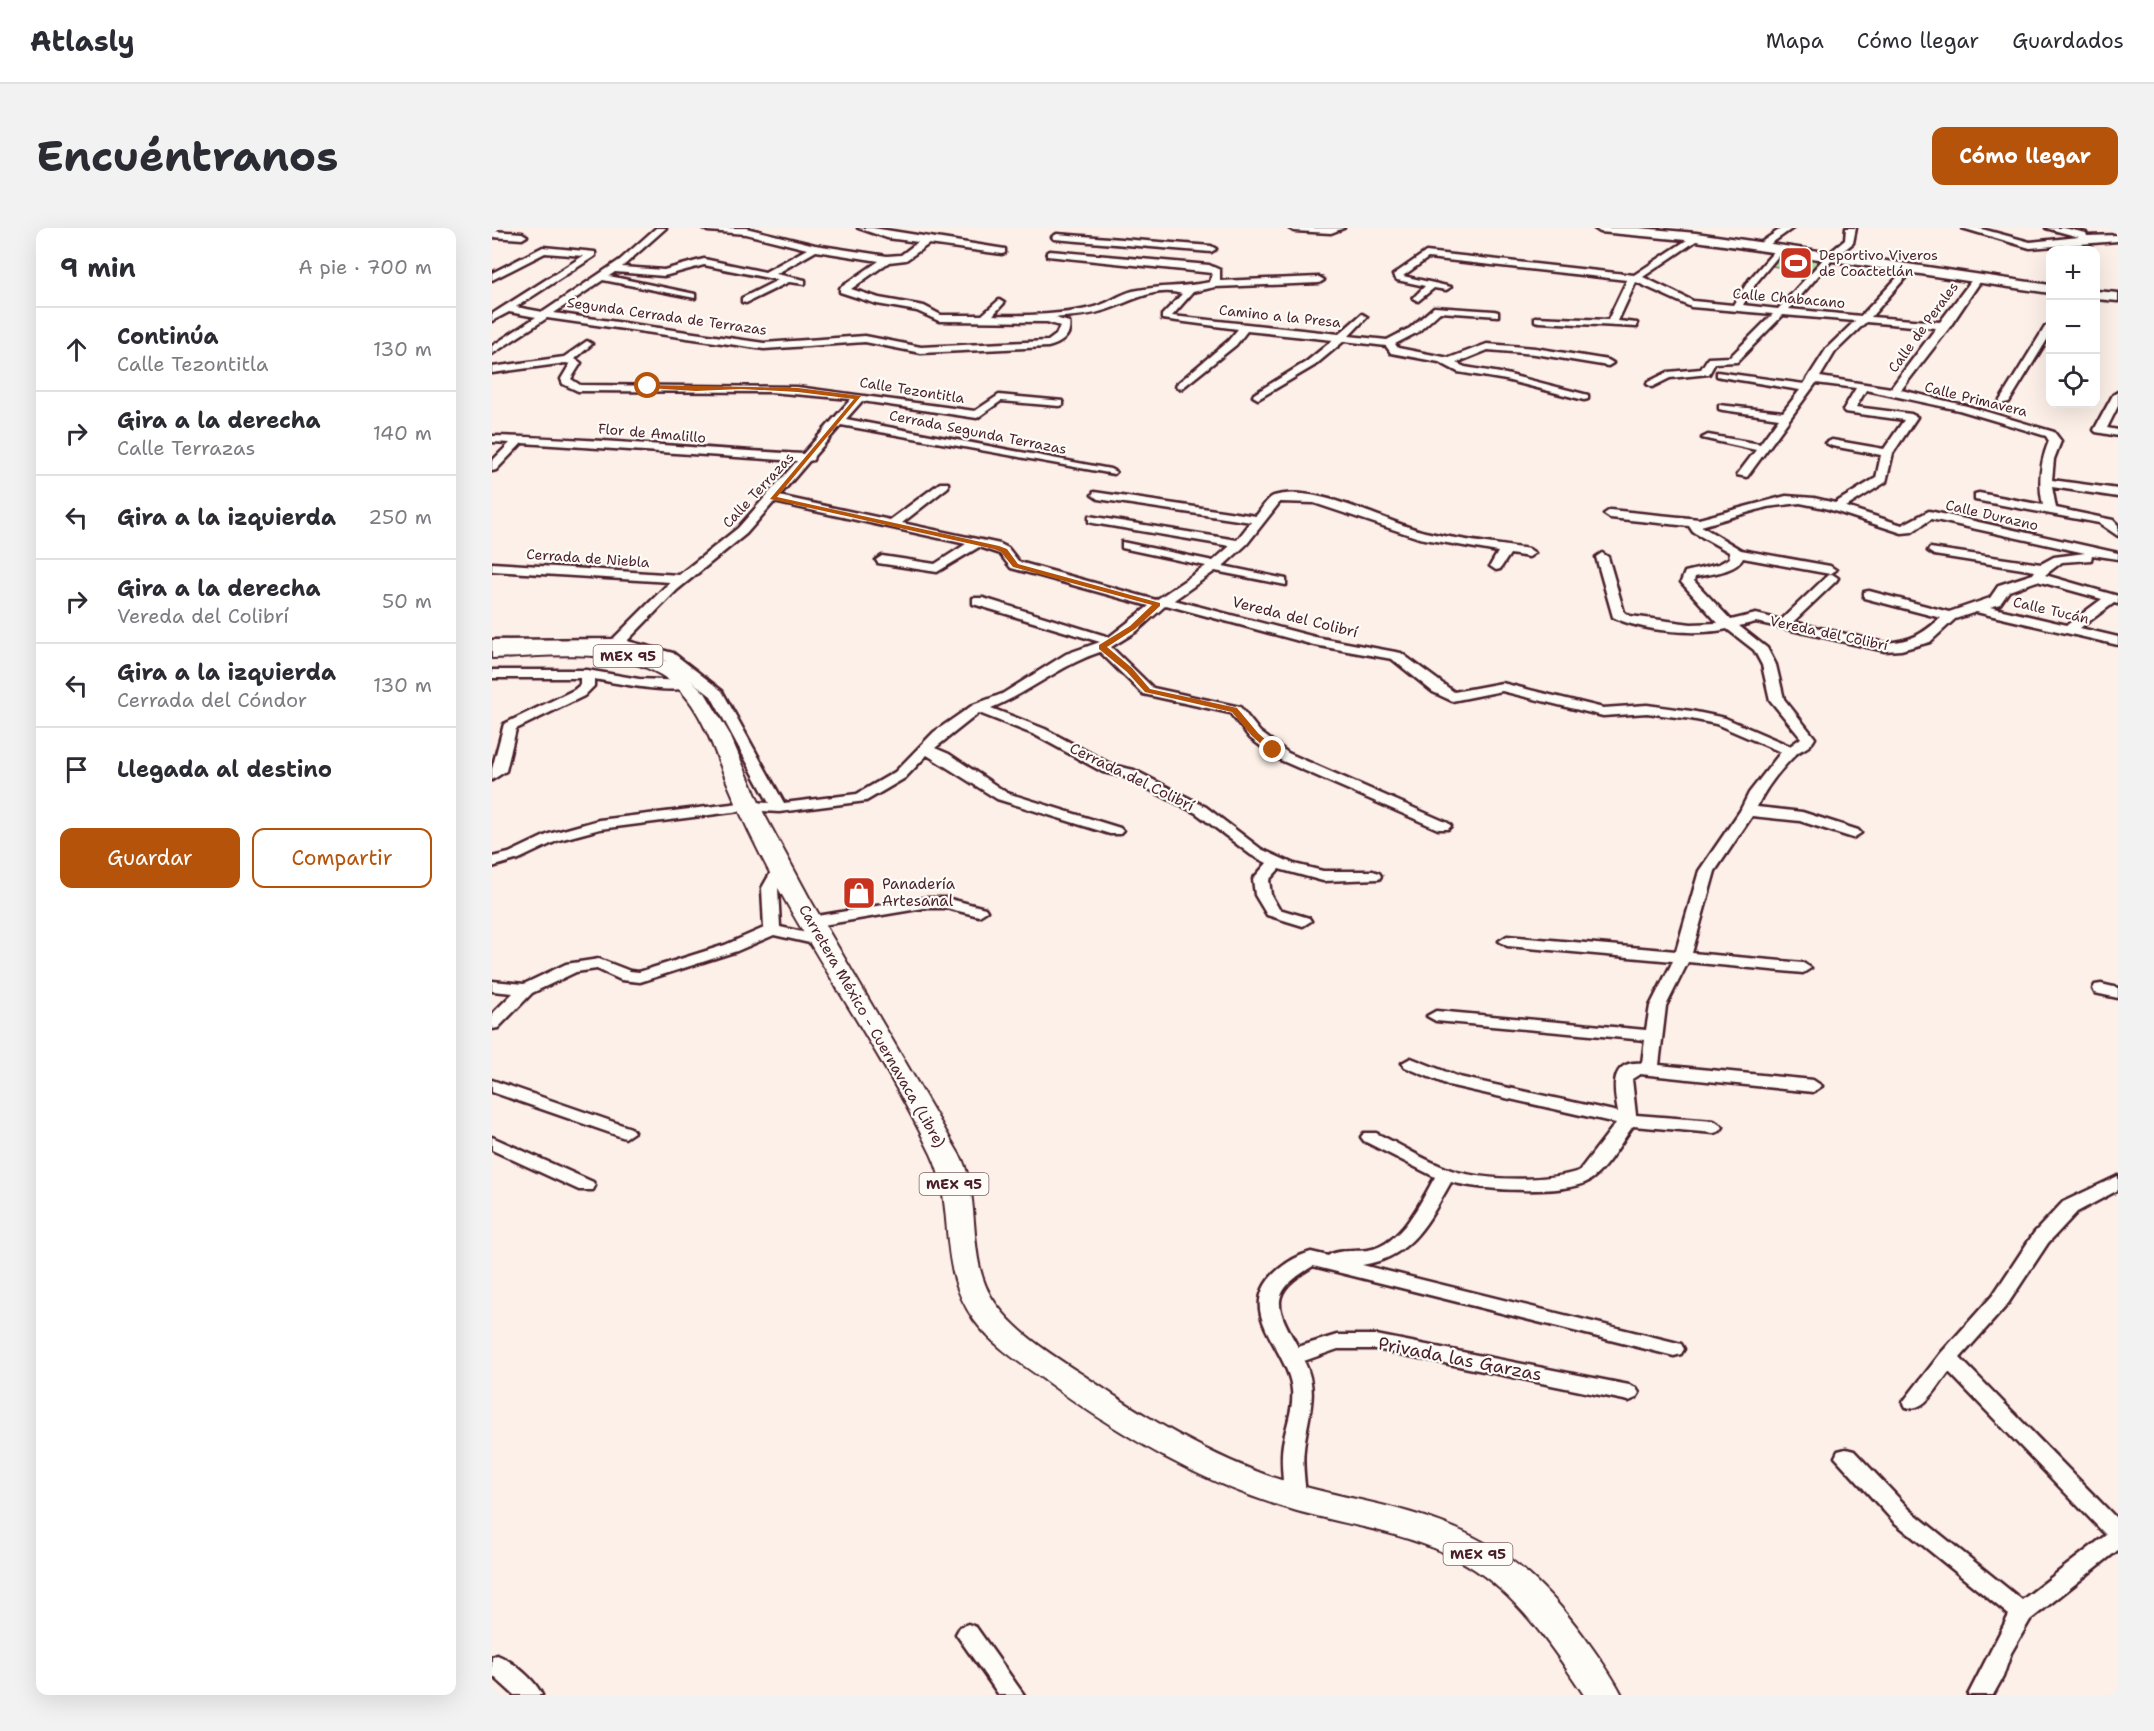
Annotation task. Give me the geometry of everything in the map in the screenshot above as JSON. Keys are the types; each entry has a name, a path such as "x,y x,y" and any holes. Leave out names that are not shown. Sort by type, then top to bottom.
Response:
{"main road":[{"name":"Carretera México - Cuernavaca (Libre)","path":"492,652 581,651 625,655 669,670 686,685 700,703 723,744 748,806 781,868 935,1133 951,1167 963,1259 971,1288 984,1312 1006,1335 1041,1362 1171,1446 1208,1466 1295,1497 1411,1526 1479,1554 1503,1570 1532,1597 1559,1630 1604,1695"}],"street":[{"path":"492,351 613,269 661,228"},
{"path":"708,228 746,231 815,248 887,259 903,258 926,241"},
{"path":"863,228 876,233 1002,251"},
{"path":"1294,228 1331,230 1339,228"},
{"path":"1600,228 1696,237 2046,288"},
{"path":"1760,247 1788,228"},
{"path":"1652,384 1668,375 1704,372 1712,360 1733,360 1809,283 1830,257 1850,241 1851,228"},
{"path":"1967,228 2030,245 2094,238 2118,238"},
{"path":"2051,228 2094,238"},
{"path":"492,234 522,236"},
{"path":"1057,237 1134,239 1211,249"},
{"path":"1612,323 1631,281 1645,274 1696,237"},
{"path":"766,275 815,248"},
{"path":"492,277 543,250 591,254 562,275 492,318"},
{"path":"1737,307 1752,282 1778,250"},
{"path":"1050,254 1209,268 1217,272 1215,284"},
{"name":"Calle Chabacano","path":"1431,285 1400,278 1398,275 1425,255 1432,255 1636,278 1691,304 1945,326"},
{"path":"887,259 843,290 877,301 920,308 939,318 1031,319 1099,309 1133,294 1167,289 1187,292 1219,286 1271,292"},
{"path":"613,269 664,273 704,262 802,282"},
{"path":"1743,475 1810,384 1831,350 1864,318 1909,268"},
{"path":"601,277 691,296"},
{"path":"746,300 788,279"},
{"name":"Calle de Perales","path":"1894,392 1945,326 1977,279"},
{"path":"1187,292 1215,284 1319,280"},
{"path":"1418,298 1431,285 1446,287"},
{"name":"Camino a la Presa","path":"1187,292 1166,317 1389,343 1395,351 1434,357 1462,370 1506,377 1584,397"},
{"path":"2100,295 2118,297"},
{"path":"983,320 999,303"},
{"path":"507,309 547,313"},
{"path":"1389,343 1414,330 1438,309 1494,314"},
{"name":"Segunda Cerrada de Terrazas","path":"547,313 647,331 764,346 865,339 921,350 1048,344 1059,339 1065,324 1031,319"},
{"path":"1258,396 1303,368 1342,337 1362,317"},
{"path":"1539,319 1634,325"},
{"path":"1558,333 1563,321"},
{"path":"1181,386 1232,343 1245,327"},
{"path":"2004,402 2046,334"},
{"path":"492,370 567,360 586,344"},
{"path":"1446,363 1487,347 1535,351 1608,363"},
{"name":"Calle Tezontitla","path":"567,360 576,363 566,379 568,384 578,388 648,386 696,390 741,387 798,390 977,415 997,399 1059,403"},
{"name":"Calle Primavera","path":"1721,374 1810,384 1863,385 2050,434 2055,441 2047,458 2045,483 2050,512"},
{"path":"1834,509 1882,480 1887,453 1911,417 1849,410 1863,385"},
{"path":"2118,395 2100,430 2118,433"},
{"name":"Calle Terrazas","path":"617,643 682,579 742,531 809,458 859,397"},
{"path":"1723,407 1786,417"},
{"name":"Cerrada Segunda Terrazas","path":"840,422 1110,472"},
{"path":"1708,438 1763,448"},
{"name":"Flor de Amalillo","path":"492,439 569,441 718,454 809,458"},
{"path":"492,468 518,441"},
{"path":"1832,443 1887,453"},
{"path":"2045,483 2118,493"},
{"path":"893,524 944,485"},
{"path":"1098,495 1259,520"},
{"path":"1979,497 2102,520 2118,532"},
{"name":"Vereda del Colibrí","path":"773,498 977,543 1004,550 1010,562 1015,565 1314,641 1396,656 1438,689 1452,696 1502,687 1603,712 1647,709 1691,715 1720,721 1790,751"},
{"path":"492,862 514,856 554,837 599,825 748,806 779,808 861,798 900,775 939,735 978,708 1007,697 1071,657 1106,644 1132,628 1161,603 1214,566 1238,544 1276,499 1298,498 1329,502 1422,535 1529,553"},
{"name":"Calle Durazno","path":"1700,523 1787,499 1804,500 1902,529 1908,529 1929,515 2117,560"},
{"path":"1610,514 1700,523"},
{"path":"1094,519 1238,544"},
{"path":"1700,523 1695,525 1697,529 1726,544 1737,553 1831,574 1785,623"},
{"path":"882,560 937,568 977,543"},
{"path":"1126,545 1281,582"},
{"path":"1496,566 1506,550"},
{"path":"1934,551 2039,572 2115,599"},
{"path":"1650,1068 1658,1005 1682,959 1710,865 1748,811 1754,796 1790,751 1805,744 1809,738 1777,700 1769,665 1760,648 1729,625 1686,578 1732,563 1737,559 1737,553"},
{"name":"Vereda del Colibrí","path":"1602,557 1618,614 1627,619 1694,627 1729,625 1739,620 1756,618 1885,647 1900,646 1925,639 1950,616 1995,601 2004,588 2039,572 2057,560 2093,557 2117,560"},
{"name":"Cerrada de Niebla","path":"492,567 682,579"},
{"path":"1869,595 1950,616"},
{"path":"2070,629 2115,599"},
{"path":"978,601 1106,644 1148,691 1234,710 1255,735 1283,756 1443,826"},
{"name":"Calle Tucán","path":"1976,608 2118,641"},
{"path":"492,644 617,643 645,648 668,656 717,694 779,808"},
{"path":"492,674 587,674 639,683 686,685"},
{"path":"492,776 499,771 506,730 579,693 587,686 587,674"},
{"name":"Cerrada del Colibrí","path":"978,708 1040,732 1108,769 1138,778 1212,817 1256,852 1277,862 1323,876 1373,876"},
{"path":"925,749 944,757 1002,796 1115,831"},
{"path":"1748,811 1802,817 1853,832"},
{"path":"1277,862 1262,879 1263,895 1273,912 1303,921"},
{"path":"772,930 770,888 781,868"},
{"path":"492,1024 526,989 572,968 599,964 627,976 640,977 731,948 772,930 817,932 924,903 946,903 978,911"},
{"path":"1507,941 1682,959 1803,968"},
{"path":"492,986 526,989"},
{"path":"1436,1016 1654,1036"},
{"path":"1411,1063 1454,1081 1628,1120 1714,1127"},
{"path":"1370,1137 1446,1174 1533,1185 1579,1179 1586,1175 1628,1120 1622,1085 1624,1076 1637,1068 1813,1086"},
{"path":"492,1086 625,1132"},
{"path":"492,1143 586,1186"},
{"path":"1295,1497 1293,1450 1303,1409 1302,1383 1292,1357 1276,1331 1270,1312 1271,1296 1277,1281 1292,1268 1311,1259 1358,1259 1390,1250 1419,1220 1446,1174"},
{"path":"1914,1402 1948,1358 2000,1300 2041,1238 2070,1207 2118,1182"},
{"path":"1311,1259 1674,1349"},
{"name":"Privada las Garzas","path":"1292,1357 1337,1342 1376,1342 1629,1393"},
{"path":"1948,1358 2118,1534"},
{"path":"1846,1457 1902,1516 2022,1613"},
{"path":"1980,1695 1991,1677 2000,1651 2022,1613 2118,1538"},
{"path":"968,1634 1012,1695"},
{"path":"497,1665 530,1695"}],"green space":[{"name":"Deportivo Viveros de Coactetlán","path":"1784,253 1821,259 1809,272 1772,266"}],"place":[{"name":"Deportivo Viveros de Coactetlán","path":"1796,263"},
{"name":"Panadería Artesanal","path":"859,893"}],"route":[{"path":"648,386 696,390 741,387 798,390 859,397 773,498 996,547 1004,550 1010,562 1015,565 1158,604 1132,628 1102,647 1130,670 1148,691 1234,710 1255,735 1273,750"}]}
